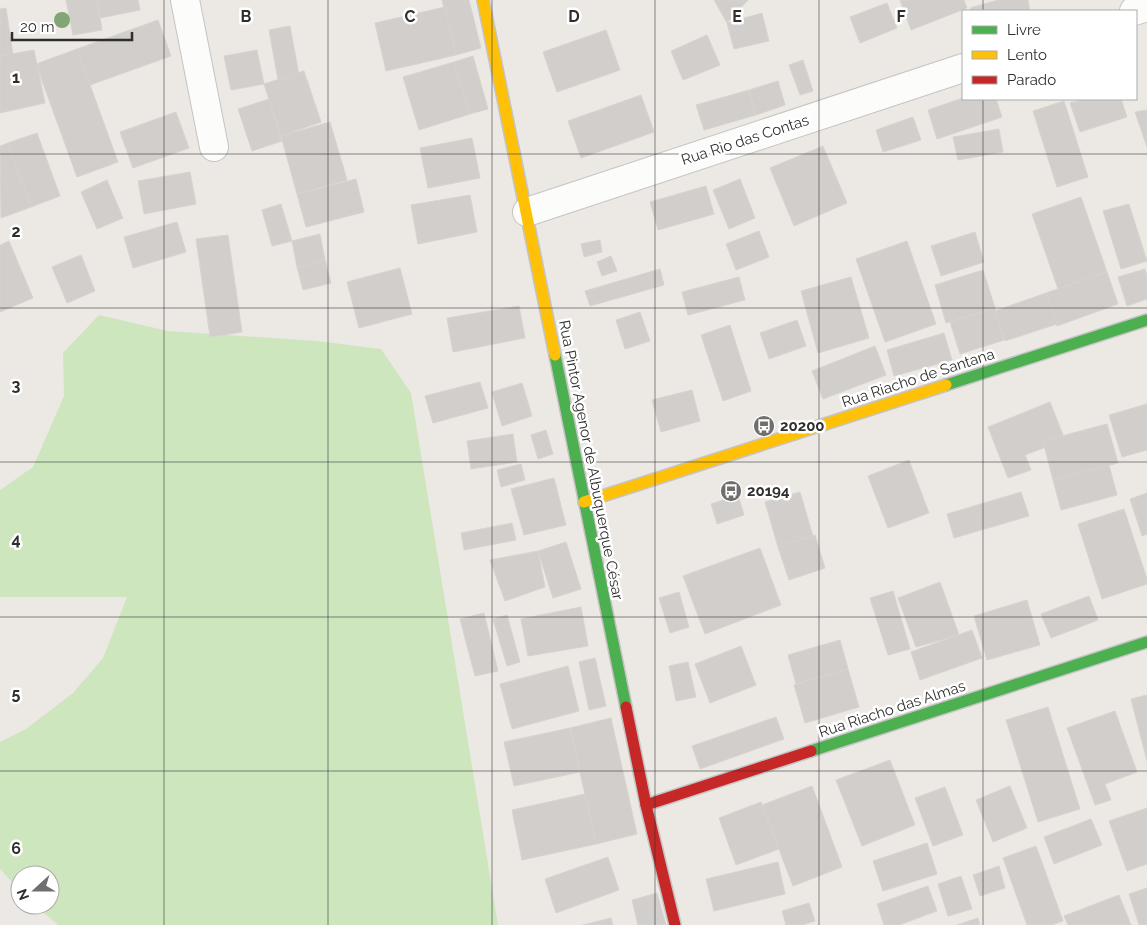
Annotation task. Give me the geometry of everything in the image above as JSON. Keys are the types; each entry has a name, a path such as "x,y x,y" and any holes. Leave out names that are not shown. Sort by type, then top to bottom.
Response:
{"street":[{"path":"185,0 214,147"},
{"name":"Rua Pintor Agenor de Albuquerque César","path":"483,0 646,805 675,925"},
{"name":"Rua Rio das Contas","path":"527,212 962,68"},
{"name":"Rua Riacho de Santana","path":"584,502 1147,320"},
{"name":"Rua Riacho das Almas","path":"646,805 1147,642"}],"green space":[{"path":"99,315 168,331 317,341 381,349 411,393 498,925 58,925 46,915 60,915 60,865 10,865 10,880 0,869 0,742 26,729 73,693 103,658 127,597 0,597 0,490 33,467 64,396 63,353"}],"building":[{"path":"66,0 97,0 102,30 73,35"},
{"path":"97,0 138,0 140,10 100,18"},
{"path":"442,0 469,0 481,48 456,55"},
{"path":"714,0 748,0 727,23"},
{"path":"900,0 964,0 967,8 911,30"},
{"path":"998,0 1028,0 1030,10 971,10 970,8"},
{"path":"887,3 897,28 860,43 850,17"},
{"path":"445,7 456,55 386,71 375,23"},
{"path":"6,8 13,55 0,57 0,9"},
{"path":"762,13 769,41 734,49 727,23"},
{"path":"158,20 171,56 90,85 77,49"},
{"path":"290,26 299,75 278,80 269,30"},
{"path":"606,30 620,70 557,92 543,52"},
{"path":"707,35 720,65 683,80 671,51"},
{"path":"77,49 118,162 77,177 36,64"},
{"path":"34,50 45,103 0,113 0,56"},
{"path":"257,50 264,84 231,90 224,56"},
{"path":"473,56 488,109 470,114 454,62"},
{"path":"803,60 813,91 800,95 789,65"},
{"path":"454,62 470,114 419,130 403,77"},
{"path":"304,71 321,122 281,136 264,84"},
{"path":"778,81 785,105 756,115 749,90"},
{"path":"749,90 756,115 704,130 696,105"},
{"path":"641,95 654,132 581,158 568,121"},
{"path":"962,98 962,100 996,100 1002,117 937,139 928,110"},
{"path":"269,99 282,141 252,151 238,109"},
{"path":"1081,100 1121,100 1127,117 1080,132 1070,103"},
{"path":"1064,101 1088,177 1057,187 1033,111"},
{"path":"1147,110 1147,147 1135,112"},
{"path":"176,112 189,148 133,168 120,132"},
{"path":"913,117 921,140 883,152 876,130"},
{"path":"330,122 347,180 297,194 281,136"},
{"path":"999,129 1003,152 958,160 953,137"},
{"path":"37,133 60,196 31,207 8,143"},
{"path":"472,138 480,178 428,188 420,148"},
{"path":"8,143 31,207 1,218 0,146"},
{"path":"823,146 847,203 794,226 770,168"},
{"path":"190,172 196,204 144,214 138,181"},
{"path":"356,179 364,212 306,227 297,194"},
{"path":"740,179 755,218 729,229 713,190"},
{"path":"107,180 123,218 97,229 81,192"},
{"path":"706,186 714,214 658,230 650,202"},
{"path":"470,195 477,232 418,244 411,205"},
{"path":"1081,197 1107,272 1058,289 1032,214"},
{"path":"281,204 292,241 272,246 262,210"},
{"path":"1129,204 1147,261 1121,269 1103,211"},
{"path":"177,222 186,252 133,268 124,237"},
{"path":"759,231 769,257 736,270 726,244"},
{"path":"975,232 984,262 941,276 931,246"},
{"path":"320,234 325,260 297,267 292,241"},
{"path":"228,235 242,332 210,337 196,239"},
{"path":"600,240 602,252 584,257 581,244"},
{"path":"9,241 33,298 0,312 0,245"},
{"path":"907,241 936,324 885,342 856,259"},
{"path":"81,255 95,291 67,303 52,267"},
{"path":"611,256 617,271 602,276 597,262"},
{"path":"325,260 331,283 303,290 297,267"},
{"path":"400,268 412,314 359,328 347,282"},
{"path":"660,269 664,285 590,306 585,291"},
{"path":"1145,269 1147,276 1147,299 1127,306 1118,277"},
{"path":"983,270 995,308 946,323 935,285"},
{"path":"1107,272 1118,304 1057,326 1046,293"},
{"path":"739,277 745,300 688,315 682,292"},
{"path":"851,277 869,338 818,353 801,291"},
{"path":"1046,293 1057,324 1005,341 995,311"},
{"path":"519,306 525,338 453,352 447,318"},
{"path":"995,308 1004,340 960,354 950,322"},
{"path":"640,312 650,341 625,349 616,320"},
{"path":"797,320 806,346 769,359 760,333"},
{"path":"730,325 751,391 723,401 701,335"},
{"path":"944,333 952,360 894,376 887,350"},
{"path":"875,346 886,375 823,399 812,371"},
{"path":"480,382 488,408 433,423 425,396"},
{"path":"522,383 532,416 502,426 492,392"},
{"path":"692,390 700,421 661,432 652,400"},
{"path":"1050,402 1065,440 1025,455 1031,470 1008,478 988,427"},
{"path":"1147,404 1147,450 1122,457 1109,415"},
{"path":"1107,424 1118,463 1053,480 1043,441"},
{"path":"546,430 553,454 538,459 531,435"},
{"path":"513,434 517,462 471,469 467,441"},
{"path":"909,460 929,513 888,528 868,476"},
{"path":"521,464 525,480 501,487 497,470"},
{"path":"1109,465 1117,495 1061,510 1053,480"},
{"path":"554,478 566,525 524,535 511,489"},
{"path":"800,492 813,536 778,547 765,502"},
{"path":"1021,492 1029,516 954,538 947,514"},
{"path":"1147,493 1147,534 1142,536 1130,499"},
{"path":"738,495 744,515 717,524 711,504"},
{"path":"1124,509 1147,584 1102,599 1078,524"},
{"path":"512,523 516,540 464,550 461,533"},
{"path":"815,535 825,568 789,580 778,547"},
{"path":"566,542 581,589 553,598 538,551"},
{"path":"760,548 781,605 705,634 683,576"},
{"path":"538,551 545,587 505,601 490,560"},
{"path":"940,582 959,635 916,647 898,598"},
{"path":"893,591 910,649 888,655 870,598"},
{"path":"679,592 689,627 670,633 659,598"},
{"path":"1089,596 1098,620 1051,638 1041,614"},
{"path":"1027,600 1040,645 987,660 974,616"},
{"path":"581,607 588,646 528,656 521,619"},
{"path":"484,613 498,671 475,676 460,619"},
{"path":"507,615 520,662 507,666 493,619"},
{"path":"972,630 982,658 920,680 911,652"},
{"path":"840,640 848,669 796,684 788,655"},
{"path":"741,646 756,685 710,703 695,664"},
{"path":"595,658 606,706 589,710 579,662"},
{"path":"688,662 696,697 676,701 669,666"},
{"path":"568,666 579,711 512,729 500,684"},
{"path":"848,669 859,707 805,723 794,685"},
{"path":"1147,695 1147,761 1131,699"},
{"path":"1048,707 1080,809 1038,822 1006,720"},
{"path":"1115,711 1137,772 1105,784 1111,800 1095,805 1067,728"},
{"path":"776,717 784,739 700,769 692,746"},
{"path":"611,718 637,834 596,844 570,728"},
{"path":"570,728 580,772 514,786 504,742"},
{"path":"890,760 915,825 862,846 836,780"},
{"path":"812,786 842,867 793,886 762,805"},
{"path":"1010,786 1027,828 993,842 976,800"},
{"path":"945,787 963,835 933,846 915,798"},
{"path":"585,794 596,844 522,860 512,810"},
{"path":"761,802 779,849 736,865 719,818"},
{"path":"1147,808 1147,864 1127,871 1109,821"},
{"path":"1091,819 1102,845 1054,864 1044,837"},
{"path":"927,843 937,874 883,891 873,861"},
{"path":"1036,846 1063,921 1052,925 1027,925 1003,858"},
{"path":"608,857 619,890 556,913 545,879"},
{"path":"778,862 785,894 714,911 706,879"},
{"path":"999,866 1005,888 980,896 973,875"},
{"path":"961,876 972,909 948,916 938,884"},
{"path":"928,886 937,911 899,925 884,925 877,904"},
{"path":"1147,888 1147,925 1139,925 1129,894"},
{"path":"657,893 666,925 638,925 632,900"},
{"path":"1119,895 1131,925 1068,925 1064,916"},
{"path":"809,903 815,921 802,925 786,925 782,911"},
{"path":"611,918 613,925 583,925"},
{"path":"978,918 980,925 957,925"}],"traffic: fast":[{"path":"946,385 1147,320"},
{"path":"555,355 626,707"},
{"path":"811,751 1147,642"}],"traffic: slow":[{"path":"483,0 555,355"},
{"path":"584,502 946,385"}],"traffic: jam":[{"path":"626,707 646,805 675,925"},
{"path":"646,805 811,751"}],"place":[{"name":"20200","path":"764,426"},
{"name":"20194","path":"731,491"}]}
